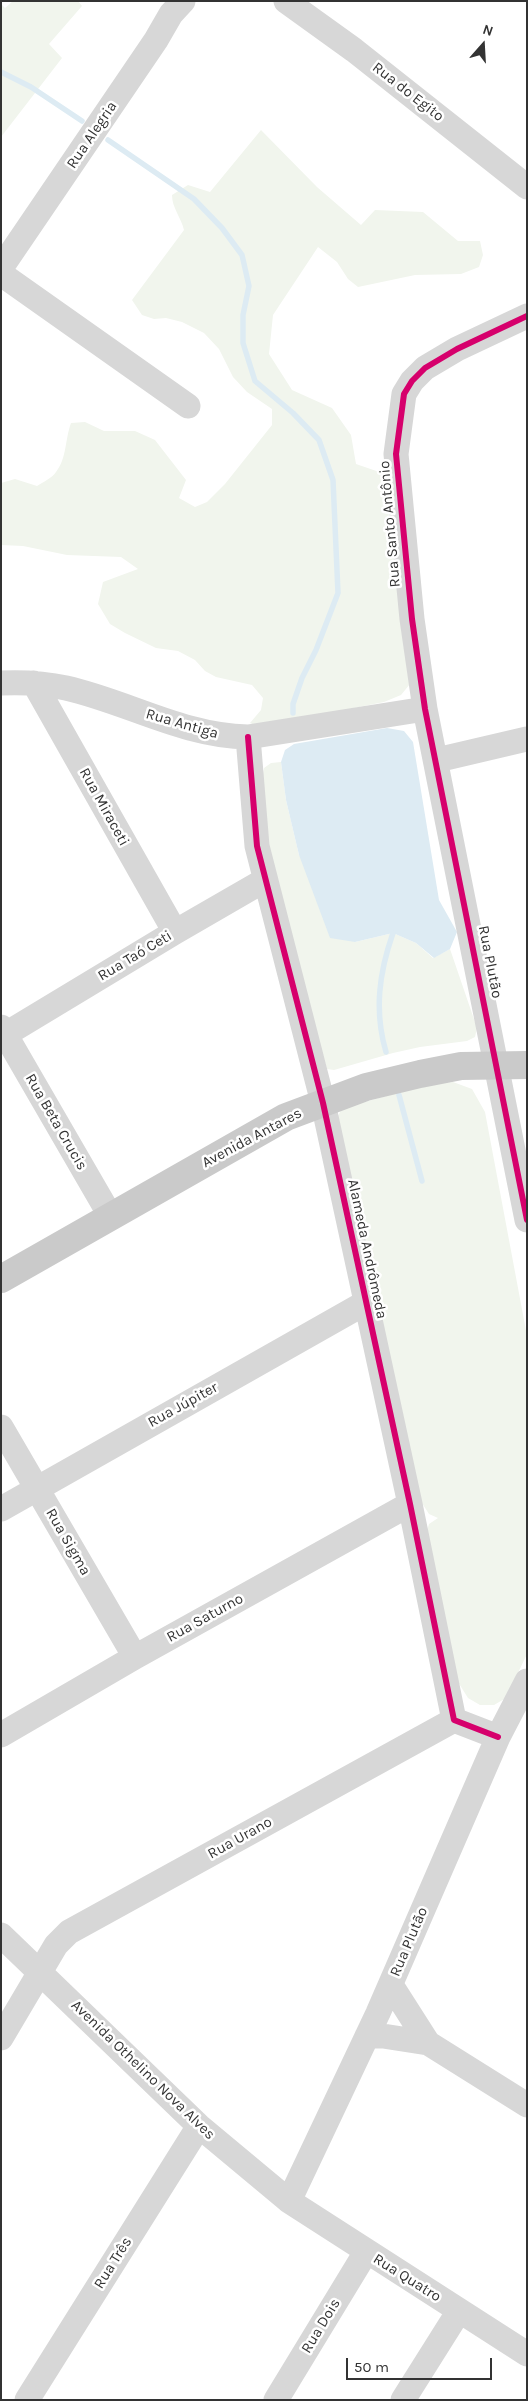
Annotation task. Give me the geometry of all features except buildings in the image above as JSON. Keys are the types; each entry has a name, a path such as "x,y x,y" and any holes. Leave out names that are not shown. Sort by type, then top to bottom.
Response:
{"main road":[{"name":"Avenida Antares","path":"1,1280 106,1209 278,1101 320,1094 356,1071 406,1058 495,1055 527,1046"},
{"name":"Avenida Antares","path":"495,1055 527,1064"},
{"name":"Avenida Antares","path":"1,1260 106,1209"}],"street":[{"name":"Rua do Egito","path":"286,1 354,50 527,187"},
{"name":"Rua Alegria","path":"1,268 156,40 171,6"},
{"path":"1,274 188,406"},
{"name":"Rua Santo Antônio","path":"425,708 412,619 396,454 404,394 412,381 425,368 457,349 527,316"},
{"name":"Rua Antiga","path":"1,683 34,683 89,694 210,735 248,737 425,708"},
{"name":"Rua Miraceti","path":"34,683 175,932"},
{"name":"Rua Plutão","path":"425,708 437,760 527,1220"},
{"name":"Alameda Andrômeda","path":"248,737 257,846 320,1094 410,1504 454,1720"},
{"path":"437,760 527,739"},
{"name":"Rua Taó Ceti","path":"3,1031 265,880"},
{"name":"Rua Beta Crucis","path":"3,1031 106,1209"},
{"name":"Rua Júpiter","path":"1,1509 365,1303"},
{"name":"Rua Sigma","path":"1,1427 135,1657"},
{"name":"Rua Saturno","path":"1,1735 135,1657 410,1504"},
{"name":"Rua Plutão","path":"289,2201 391,1985 498,1737 527,1681"},
{"path":"454,1720 498,1737"},
{"name":"Rua Urano","path":"1,2038 56,1945 69,1932 454,1720"},
{"name":"Avenida Othelino Nova Alves","path":"1,1935 200,2126 289,2201"},
{"path":"391,1985 428,2043"},
{"path":"367,2036 383,2036 428,2043 527,2105"},
{"name":"Rua Três","path":"28,2400 200,2126"},
{"name":"Rua Quatro","path":"289,2201 527,2354"},
{"name":"Rua Dois","path":"276,2400 366,2252"},
{"path":"403,2400 459,2311"}],"shaded area":[{"path":"13,1 78,1 82,6 49,44 62,58 1,137 1,4 5,8"},
{"path":"261,130 317,187 361,225 375,210 423,212 458,241 480,241 483,255 479,267 461,274 415,275 358,287 348,279 337,262 318,247 273,315 269,354 292,390 332,408 351,435 356,464 388,475 410,684 401,695 384,702 259,727 250,723 261,710 263,698 252,685 216,677 205,671 195,660 178,651 156,648 110,624 98,604 103,582 138,569 121,557 67,555 23,546 1,545 1,483 15,479 37,486 50,478 60,467 71,423 85,422 104,431 135,431 155,440 186,480 179,498 195,507 207,502 225,484 272,425 272,409 247,392 233,377 219,349 204,333 182,322 166,318 154,319 142,315 132,300 184,230 173,204 172,195 188,185 210,192"},
{"path":"387,728 404,731 413,742 439,900 457,932 450,949 434,958 416,943 393,933 355,942 330,938 299,855 286,800 281,762 285,750 294,744"},
{"path":"281,762 286,800 299,855 355,942 393,933 416,943 433,958 450,949 477,1028 475,1037 467,1041 420,1047 393,1053 334,1070 327,1069 272,878 262,780 264,768 271,763"},
{"path":"453,1082 472,1089 485,1112 527,1336 527,1654 506,1698 494,1705 480,1705 468,1698 458,1682 426,1534 429,1524 438,1518 429,1514 420,1500 336,1120 342,1108 431,1084"}],"waterway":[{"path":"1,72 31,87 82,121"},
{"path":"108,140 194,199 222,228 242,255 249,286 243,315 243,343 255,381 293,413 319,440 333,480 338,593 316,650 302,678 293,704 293,713"},
{"path":"386,1052 382,1037 379,1007 381,977 393,933"},
{"path":"399,1095 422,1181"}],"cycle path":[{"path":"527,316 457,349 425,368 412,381 404,394 396,454 412,619 425,709 527,1220"},
{"path":"248,737 257,846 323,1103 410,1504 454,1720 498,1737"}]}
